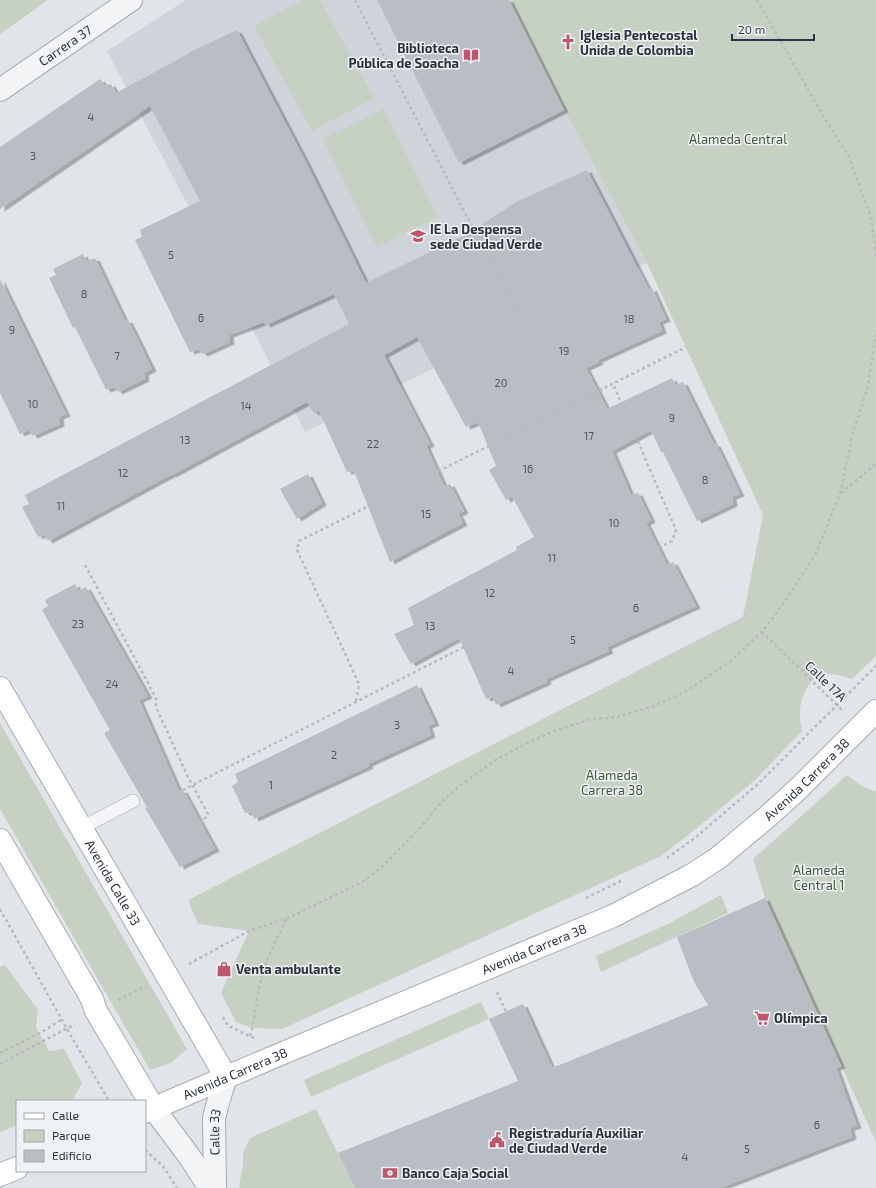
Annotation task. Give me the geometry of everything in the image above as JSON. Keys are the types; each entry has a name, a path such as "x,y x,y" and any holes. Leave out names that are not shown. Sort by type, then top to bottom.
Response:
{"main road":[{"name":"Avenida Calle 33","path":"0,688 226,1078"},
{"name":"Avenida Carrera 38","path":"149,1111 613,916 692,875 718,858 799,788 876,711"},
{"path":"0,840 92,999 96,1011 143,1100"},
{"path":"0,1175 16,1168"}],"street":[{"name":"Carrera 37","path":"0,90 131,0"},
{"name":"Calle 33","path":"215,1188 214,1118 226,1078"},
{"name":"Calle 33","path":"149,1111 189,1156 210,1188"}],"lane":[{"path":"81,828 134,801"}],"path":[{"path":"355,0 524,324"},
{"path":"757,0 822,114 848,155 870,217 876,257"},
{"path":"0,1064 67,1029 96,1011 167,976 249,930 288,918 362,882 382,867 443,800 469,779 525,744 554,731 588,720 617,717 654,706 685,692 732,660 762,632 788,597 816,553 840,494 853,432 867,390 876,334"},
{"path":"356,702 359,684 297,550 299,541 686,347"},
{"path":"183,790 672,541 676,530 613,384"},
{"path":"840,494 876,464"},
{"path":"85,565 156,698 156,707 192,785 208,814 201,823"},
{"name":"Calle 17A","path":"762,632 837,706 861,726"},
{"path":"661,862 696,837 758,784 876,666"},
{"path":"583,899 626,879"},
{"path":"0,909 61,1020 108,1100"},
{"path":"250,1036 259,986 268,957 277,935 288,918"},
{"path":"190,963 194,969"},
{"path":"496,990 506,1012"},
{"path":"220,1013 228,1026 254,1038"},
{"path":"0,1053 40,1033 61,1020"},
{"path":"146,1151 163,1166 177,1188"}],"shaded area":[{"name":"IE La Despensa sede Ciudad Verde","path":"186,0 377,0 459,162 564,110 647,263 305,432 107,51"}],"green space":[{"path":"0,0 48,0 0,34"},
{"path":"302,0 320,0 374,98 312,131 254,26"},
{"name":"Alameda Central","path":"509,0 876,0 876,656 852,679 829,674 816,677 806,690 801,702 800,717 802,731 755,780 661,856 282,1029 252,1028 236,1022 221,993 249,931 198,924 188,900 743,617 763,515 647,263 564,110"},
{"path":"384,109 438,217 377,247 323,139"},
{"path":"0,723 187,1049 171,1063 150,1070 0,809"},
{"name":"Alameda Central 1","path":"847,775 864,787 876,791 876,1142 765,898 753,859"},
{"path":"721,895 728,913 601,972 596,956 668,924"},
{"path":"5,965 38,1010 36,1027 49,1051 64,1049 82,1083 73,1100 16,1100 16,1125 0,1132 0,967"},
{"path":"481,1002 489,1019 311,1097 304,1080"},
{"path":"316,1109 355,1188 240,1188 243,1153 250,1138"}],"building":[{"name":"Biblioteca Pública de Soacha","path":"377,0 509,0 564,110 459,163"},
{"path":"237,30 309,168 366,283 465,235 518,201 587,170 649,290 652,288 666,319 659,322 662,331 598,360 599,362 586,368 607,409 672,378 675,385 683,382 714,444 716,444 740,494 732,497 733,504 697,521 651,430 612,451 631,495 638,493 651,520 646,523 667,565 673,562 696,606 607,647 609,651 546,679 547,682 496,705 493,697 486,699 459,638 411,664 394,634 414,625 408,608 517,550 516,547 534,537 512,496 506,500 489,470 496,466 478,422 466,427 417,337 384,355 430,444 426,446 444,486 450,484 464,511 458,514 463,523 390,562 354,471 347,472 319,411 314,413 307,402 48,541 44,534 38,537 22,507 29,504 25,495 349,324 334,294 266,325 264,322 229,335 230,342 203,354 199,349 190,352 135,240 142,237 140,230 200,201 150,106 0,209 0,147 100,79 105,86 111,84 116,93 188,53"},
{"path":"83,254 86,261 95,258 125,321 128,320 152,369 144,373 145,379 118,392 115,387 106,390 75,327 73,328 49,278 56,275 53,269"},
{"path":"0,279 66,414 59,417 60,424 33,436 29,430 20,434 0,393"},
{"path":"308,474 322,503 297,519 280,489"},
{"path":"75,584 78,591 86,587 148,696 139,700 179,791 183,790 215,849 180,867 145,808 147,807 104,733 110,730 42,610 48,606 45,600"},
{"path":"417,685 435,723 428,726 431,735 368,764 369,766 254,819 252,812 245,813 232,786 238,782 235,774"},
{"path":"765,898 841,1066 836,1068 857,1126 850,1128 852,1137 720,1188 355,1188 338,1153 518,1081 489,1019 523,1004 552,1068 708,1005 694,982 677,937"}],"place":[{"name":"Iglesia Pentecostal Unida de Colombia","path":"568,42"},
{"name":"Biblioteca Pública de Soacha","path":"471,55"},
{"name":"IE La Despensa sede Ciudad Verde","path":"418,236"},
{"name":"Venta ambulante","path":"224,969"},
{"name":"Olímpica","path":"762,1018"},
{"name":"Registraduría Auxiliar de Ciudad Verde","path":"497,1140"},
{"name":"Banco Caja Social","path":"390,1173"}],"park label":[{"name":"Alameda Carrera 38","path":"612,782"}]}
